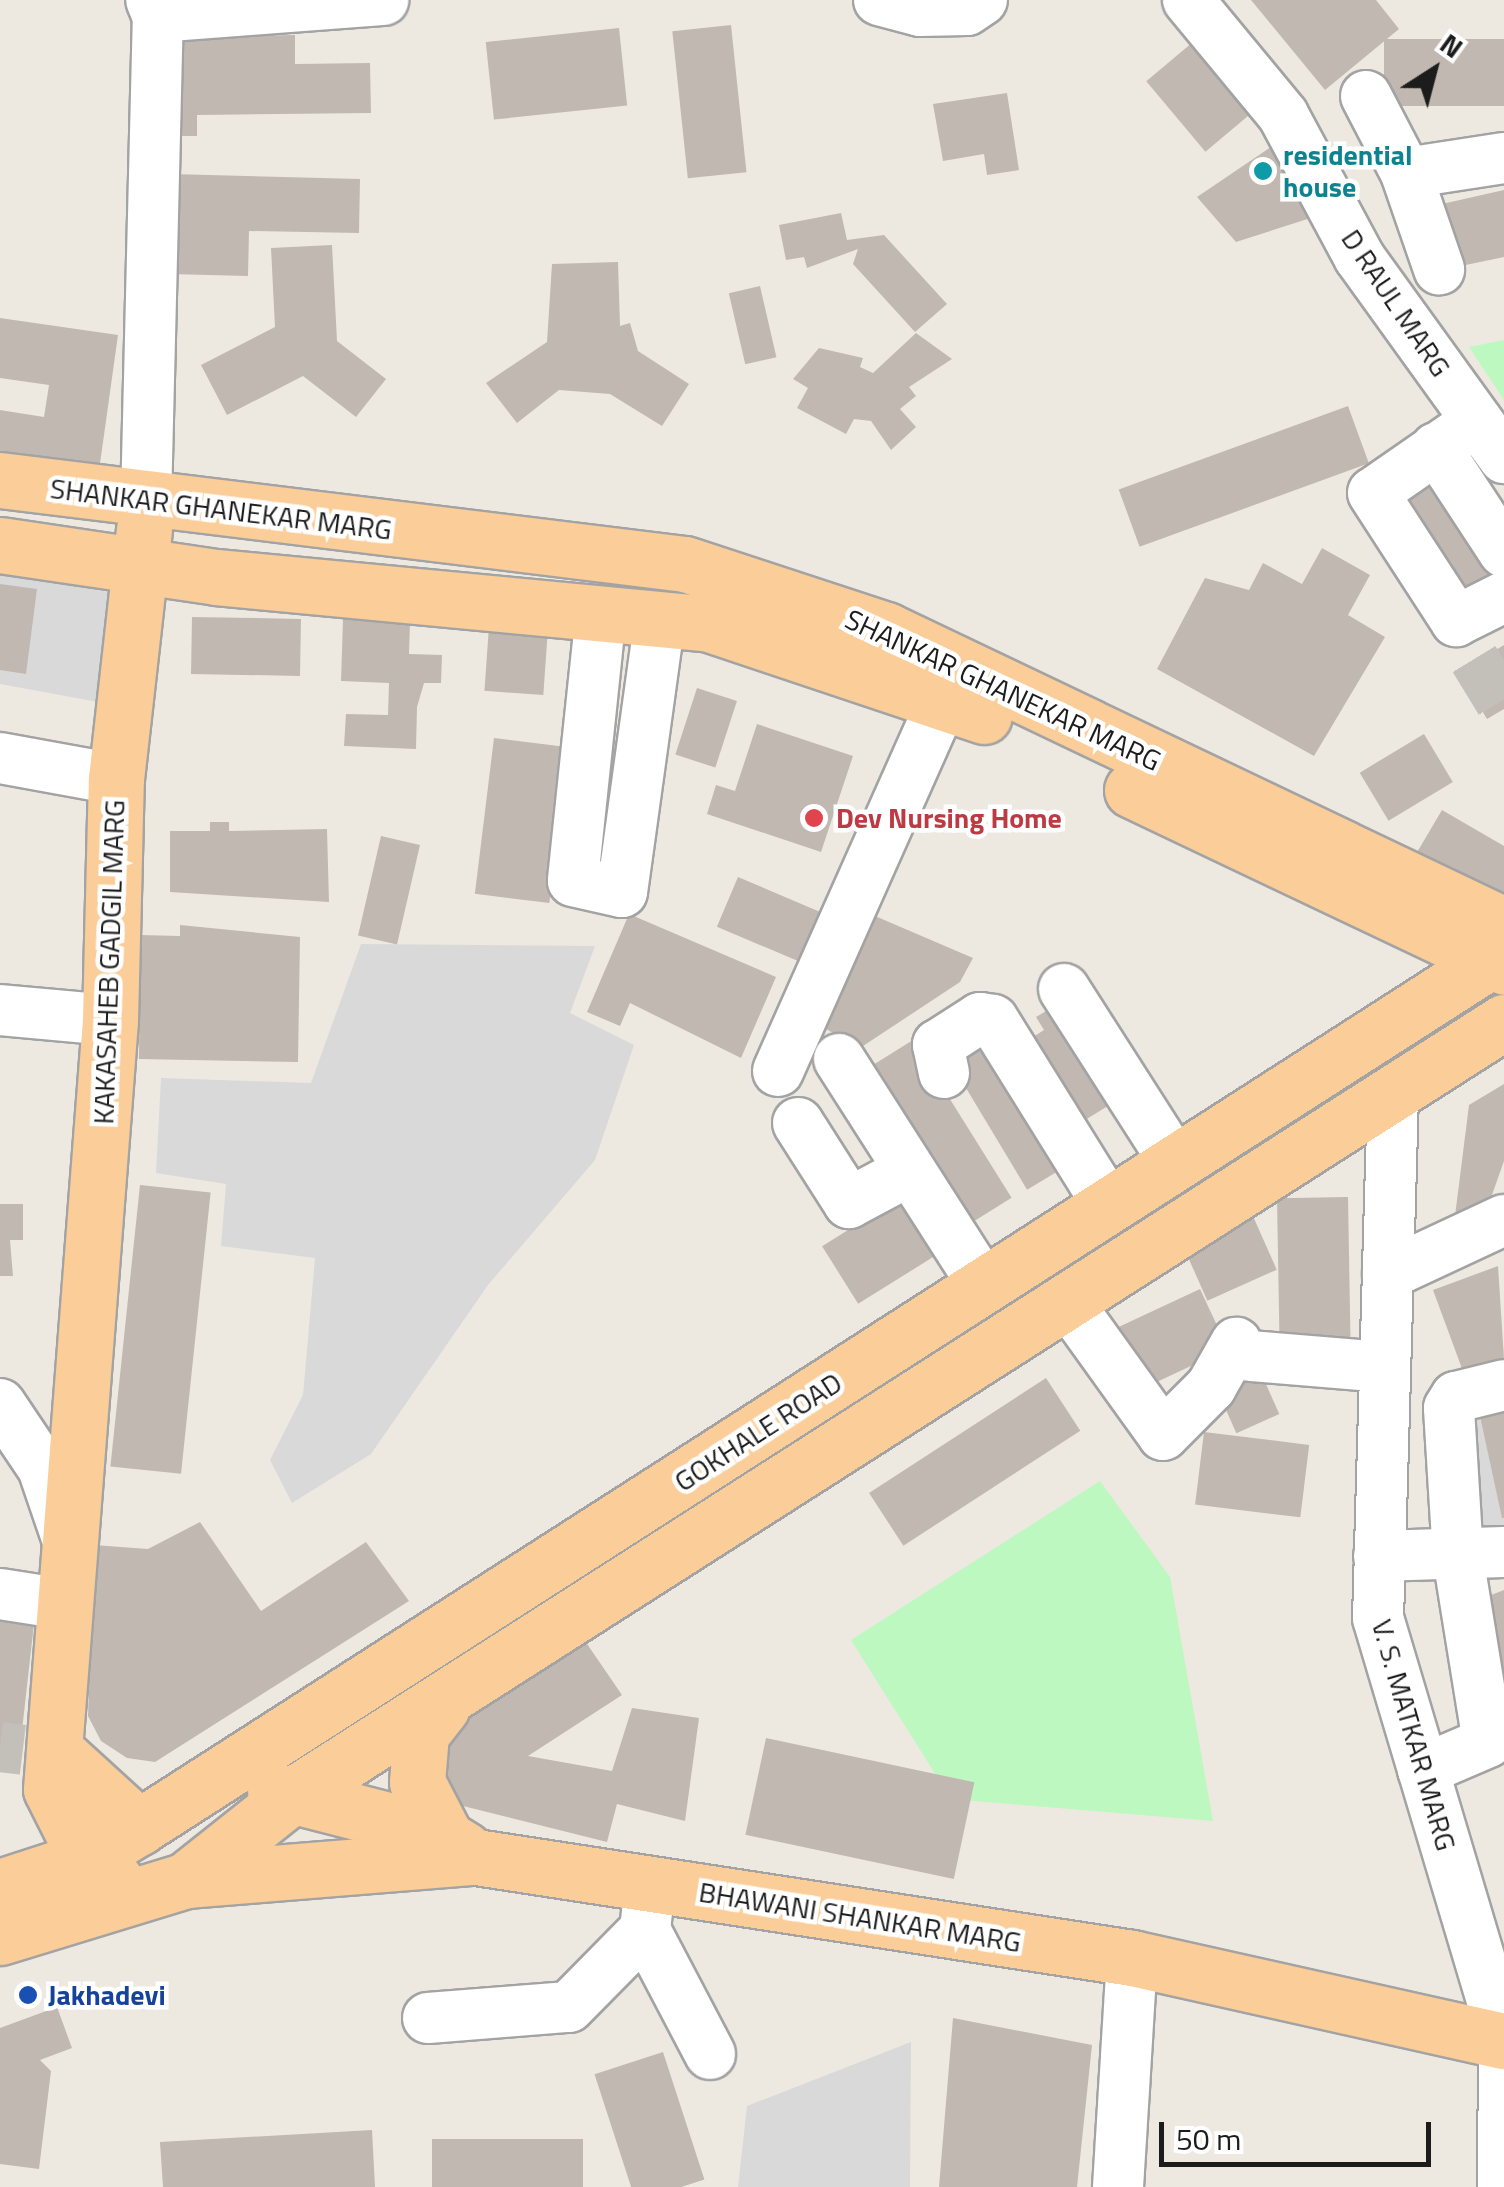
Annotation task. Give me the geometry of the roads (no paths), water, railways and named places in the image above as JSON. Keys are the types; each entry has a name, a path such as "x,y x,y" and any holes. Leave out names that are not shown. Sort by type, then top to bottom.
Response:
{"main road":[{"name":"SHANKAR GHANEKAR MARG","path":"0,480 146,502 685,564 886,630 1500,951"},
{"name":"KAKASAHEB GADGIL MARG","path":"131,1892 86,1859 51,1789 41,1751 68,1580 110,1020 116,779 146,502"},
{"path":"0,545 141,568 706,623 945,696 1417,933 1500,951"},
{"path":"1417,933 1427,972 1422,1005"},
{"name":"GOKHALE ROAD","path":"0,1888 86,1859 222,1776 1176,1164 1500,951"},
{"path":"186,1880 294,1795 442,1708 1504,1022"},
{"path":"442,1708 421,1734 417,1782 446,1838 476,1857"},
{"path":"41,1751 139,1827"},
{"name":"BHAWANI SHANKAR MARG","path":"222,1776 396,1822 476,1857 648,1907 1132,1958 1504,2041"},
{"path":"0,1936 131,1892 186,1880 476,1857"}],"street":[{"path":"154,8 382,0"},
{"path":"878,0 920,11 967,10 982,0"},
{"name":"D RAUL MARG","path":"1188,0 1284,115 1359,256 1491,440"},
{"name":"KAKASAHEB GADGIL MARG","path":"146,502 154,8"},
{"path":"1366,96 1406,172 1440,269"},
{"path":"1406,172 1504,158"},
{"path":"1491,440 1436,448 1374,493 1456,621 1504,597"},
{"path":"1436,448 1499,533"},
{"path":"600,613 573,881 622,892 660,618"},
{"path":"778,1072 945,696"},
{"path":"0,758 116,779"},
{"path":"1064,989 1176,1164"},
{"path":"0,1010 110,1020"},
{"path":"944,1073 938,1045 980,1018 993,1020 1110,1206"},
{"path":"839,1058 984,1286"},
{"name":"V. S. MATKAR MARG","path":"1393,1095 1378,1618 1504,2041 1503,2187"},
{"path":"798,1123 849,1203 908,1170"},
{"path":"1388,1274 1504,1220"},
{"path":"1075,1300 1163,1435 1244,1350 1386,1367"},
{"path":"1075,1300 1126,1365"},
{"path":"1424,1770 1478,1753 1490,1727 1481,1554 1449,1408 1456,1397 1504,1385"},
{"path":"0,1404 43,1468 68,1580 0,1594"},
{"path":"1380,1556 1481,1554"},
{"path":"428,2018 563,2010 648,1907 710,2054"},
{"path":"1118,2187 1132,1958"}],"tunnel":[{"path":"1474,659 1504,708"},
{"path":"0,1747 23,1750"}],"place":[{"name":"residential house","path":"1263,171"},
{"name":"Dev Nursing Home","path":"814,818"},
{"name":"Jakhadevi","path":"28,1995"}]}
